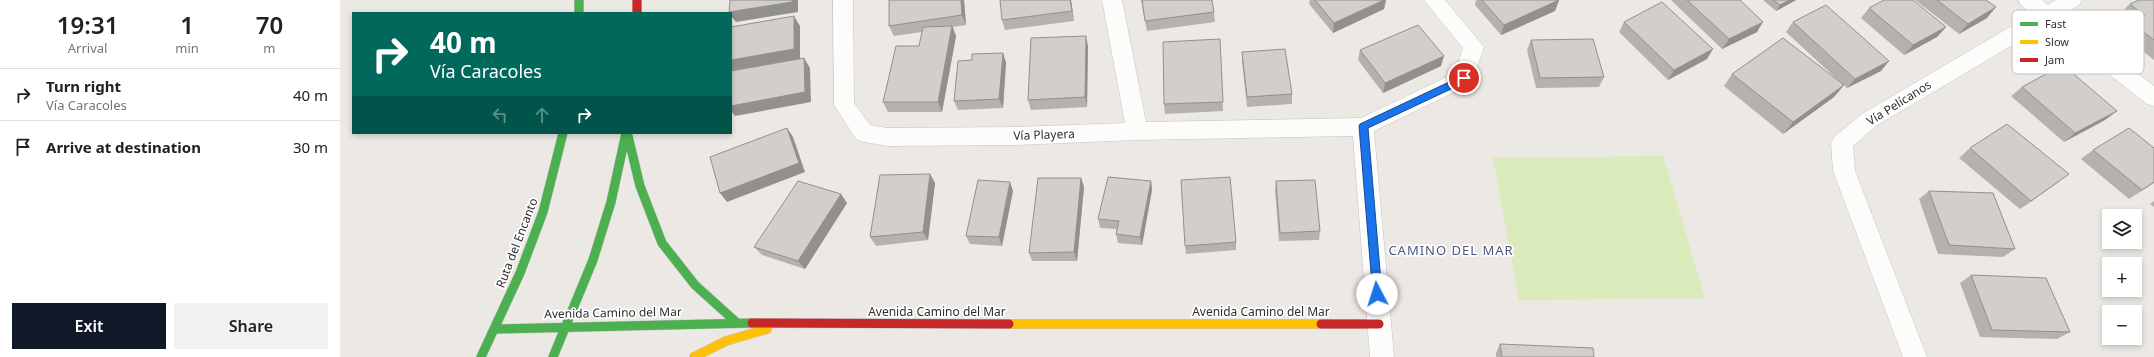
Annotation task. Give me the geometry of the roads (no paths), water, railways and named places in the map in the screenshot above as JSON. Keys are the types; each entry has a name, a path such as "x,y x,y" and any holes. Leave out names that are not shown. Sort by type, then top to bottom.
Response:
{"main road":[{"path":"579,0 579,12"},
{"path":"637,0 637,12"},
{"name":"Ruta del Encanto","path":"481,357 520,273 543,212 563,134"},
{"path":"627,134 640,186 662,243 695,285 736,322"},
{"path":"553,357 596,253 611,202 627,134"},
{"name":"Avenida Camino del Mar","path":"495,329 736,322 784,324 1379,324"},
{"path":"694,357 726,341 784,324"}],"street":[{"name":"Vía Playera","path":"843,0 844,105 864,133 888,137 1017,136 1137,131 1363,126"},
{"path":"1112,0 1137,131"},
{"path":"1382,357 1363,126 1464,78 1474,47 1434,0"},
{"path":"2028,0 2042,10"},
{"name":"Vía Pelícanos","path":"2054,10 2072,0"},
{"name":"Vía Pelícanos","path":"1915,357 1844,171 1842,143 1869,120 2012,35"},
{"path":"2123,74 2154,98"}],"district":[{"name":"CAMINO DEL MAR","path":"1451,250"}]}
